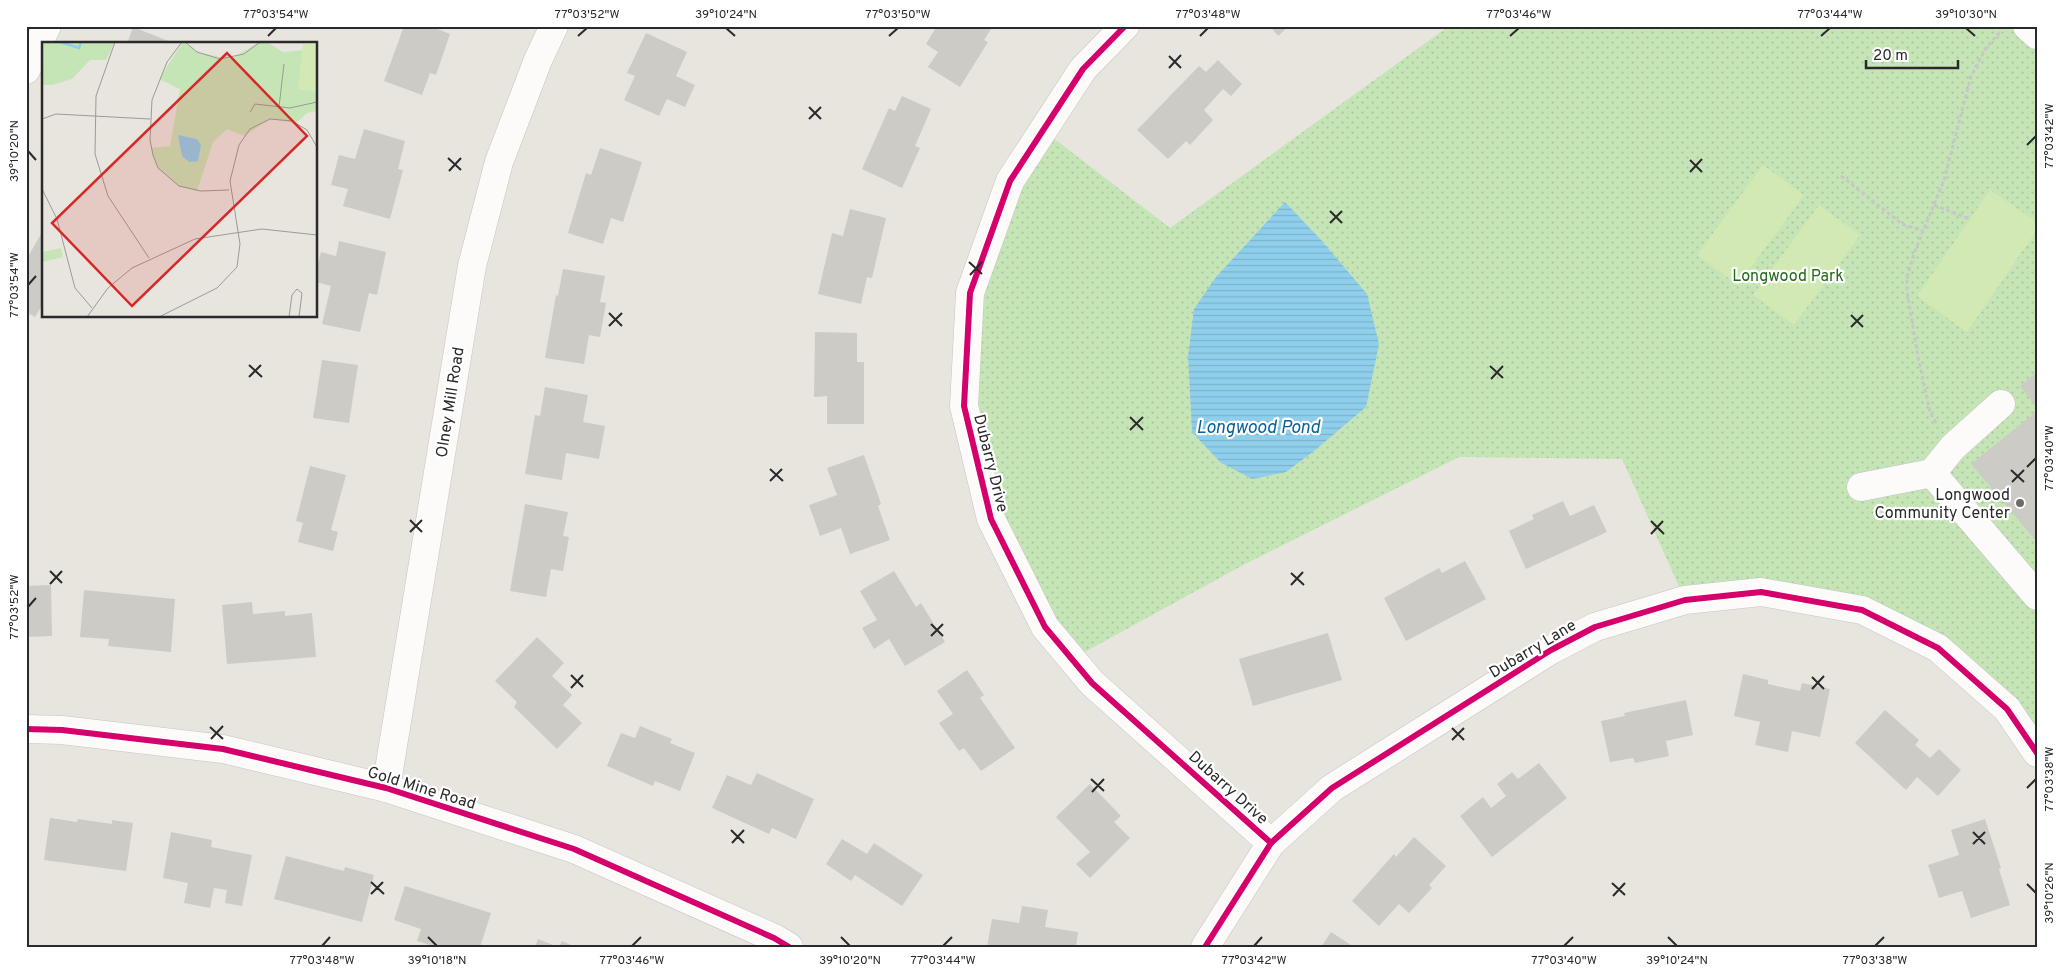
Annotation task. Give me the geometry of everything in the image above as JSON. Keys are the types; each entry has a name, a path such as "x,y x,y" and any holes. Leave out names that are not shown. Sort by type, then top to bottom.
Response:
{"street":[{"path":"26,70 47,26"},
{"name":"Olney Mill Road","path":"386,788 472,266 499,162 538,60 554,26"},
{"name":"Dubarry Drive","path":"1125,26 1084,69 1010,181 970,293 964,406 991,519 1045,627 1092,684 1271,843"},
{"path":"2014,28 2037,35"},
{"path":"1861,488 1932,473 1953,448 2001,404"},
{"path":"1932,473 2037,596"},
{"name":"Dubarry Lane","path":"1206,947 1271,843 1332,788 1551,650 1595,627 1685,600 1761,592 1862,610 1938,648 2007,709 2037,753"},
{"name":"Gold Mine Road","path":"26,729 62,730 223,748 386,788 574,849 774,938 789,947"}],"path":[{"path":"1953,448 1930,412 1918,357 1907,291 1907,277 1915,250 1944,180 1971,76 1986,48 2014,28"},
{"path":"1841,176 1902,224 1923,231"},
{"path":"1934,206 1970,219"}],"green space":[{"name":"Longwood Park","path":"1449,26 2027,26 2037,35 2037,753 2007,709 1862,610 1685,600 1622,459 1459,457 1245,564 1072,659 1045,627 964,406 970,293 1043,130 1170,228"},
{"path":"1763,165 1804,195 1738,285 1697,255"},
{"path":"1990,190 2037,222 2037,230 1967,332 1917,296"},
{"path":"1819,205 1860,235 1794,325 1753,295"}],"water":[{"name":"Longwood Pond","path":"1285,202 1322,241 1367,294 1379,344 1366,407 1286,472 1252,479 1220,462 1192,432 1188,356 1194,309 1216,277"}],"building":[{"path":"404,26 430,26 450,34 436,75 430,73 422,95 384,81"},
{"path":"937,26 993,26 984,40 988,42 960,87 928,67 938,52 926,44"},
{"path":"1270,26 1289,26 1278,36"},
{"path":"133,27 171,42 128,42"},
{"path":"646,33 687,52 676,76 695,85 685,107 667,99 659,116 624,100 635,76 627,73"},
{"path":"1218,60 1242,84 1231,96 1223,89 1204,110 1213,120 1190,145 1186,141 1168,159 1137,130 1199,66 1206,72"},
{"path":"902,96 931,109 915,146 920,148 902,188 862,169 889,108 895,111"},
{"path":"364,129 405,141 398,169 403,170 390,219 343,206 348,189 331,185 339,155 355,159"},
{"path":"600,148 642,162 623,222 611,218 603,244 568,233 586,173 591,175"},
{"path":"850,209 886,218 872,278 867,277 861,304 818,294 832,233 843,236"},
{"path":"42,232 42,305 35,317 26,312 26,260"},
{"path":"339,241 386,252 377,295 369,293 360,332 322,324 331,286 318,283 318,263 321,252 336,256"},
{"path":"563,269 605,276 600,302 606,303 600,337 589,335 584,364 545,358 556,295 558,296"},
{"path":"815,332 857,333 857,362 864,362 864,424 827,424 827,396 814,397"},
{"path":"322,360 358,365 349,423 313,418"},
{"path":"2037,372 2037,408 2020,386"},
{"path":"545,387 588,395 583,422 605,426 599,459 566,453 562,480 525,474 535,415 540,416"},
{"name":"Longwood Community Center","path":"2037,411 2037,542 1971,464"},
{"path":"864,455 881,504 878,506 890,540 850,554 841,528 820,536 809,505 837,495 827,468"},
{"path":"310,466 346,475 331,530 338,532 333,551 298,542 303,523 296,521"},
{"path":"1563,501 1570,516 1594,505 1607,532 1526,569 1509,531 1534,519 1532,515"},
{"path":"525,504 568,512 563,536 569,537 563,571 551,569 546,597 510,591"},
{"path":"1465,561 1486,599 1406,641 1384,598 1439,568 1442,573"},
{"path":"894,571 916,607 921,603 945,642 905,666 889,639 874,649 862,628 877,620 860,591"},
{"path":"51,585 52,636 26,637 26,586"},
{"path":"84,590 175,599 171,652 108,646 109,639 80,637"},
{"path":"252,602 253,614 285,611 285,616 312,613 316,657 227,664 222,605"},
{"path":"1328,633 1342,680 1253,706 1239,659"},
{"path":"537,637 564,663 552,676 572,695 563,705 582,723 557,749 514,707 517,702 495,681"},
{"path":"967,670 984,695 980,698 1015,748 981,771 964,748 959,751 939,723 953,714 937,691"},
{"path":"1743,674 1768,680 1768,684 1800,691 1802,683 1830,689 1820,737 1792,731 1788,752 1755,745 1760,722 1734,716"},
{"path":"1686,700 1693,735 1666,741 1669,756 1635,763 1633,758 1610,762 1601,721 1625,716 1624,713"},
{"path":"1885,710 1919,740 1915,745 1930,758 1939,749 1961,770 1938,796 1917,777 1906,790 1855,743"},
{"path":"640,726 672,739 670,743 695,753 680,791 655,781 653,786 607,766 621,733 635,738"},
{"path":"1539,763 1567,798 1492,857 1460,816 1483,797 1491,808 1506,796 1497,784 1512,772 1518,779"},
{"path":"757,773 814,799 796,839 772,828 769,834 712,808 727,775 751,785"},
{"path":"1090,784 1121,816 1114,822 1130,838 1090,878 1076,864 1090,852 1056,817"},
{"path":"50,818 77,822 78,819 112,824 112,820 133,823 126,871 44,860"},
{"path":"1985,819 2001,868 1999,869 2010,905 1971,918 1962,891 1939,898 1928,865 1959,855 1951,830"},
{"path":"171,832 212,840 211,847 252,855 242,906 225,903 227,890 214,888 210,908 184,903 188,883 163,878"},
{"path":"1414,837 1446,866 1429,885 1432,888 1409,913 1399,904 1379,926 1352,901 1394,854 1396,857"},
{"path":"842,839 867,854 874,843 923,875 902,906 855,875 851,881 826,864"},
{"path":"286,856 344,871 345,867 374,875 362,922 274,899"},
{"path":"405,886 491,913 480,947 436,947 417,941 421,929 394,920"},
{"path":"1022,906 1048,910 1045,927 1078,932 1076,947 987,947 992,919 1019,923"},
{"path":"1331,932 1354,947 1321,947"},
{"path":"538,939 558,947 535,947"},
{"path":"562,941 575,947 559,947"}],"cycle path":[{"path":"1125,26 1083,69 1010,181 970,293 964,406 991,519 1045,627 1092,683 1271,843"},
{"path":"1205,947 1271,843 1332,788 1551,650 1595,627 1685,600 1761,592 1862,610 1938,648 2007,709 2037,753"},
{"path":"26,729 62,730 223,749 386,788 574,849 774,938 789,947"}],"place":[{"name":"Longwood Community Center","path":"2020,503"}]}
